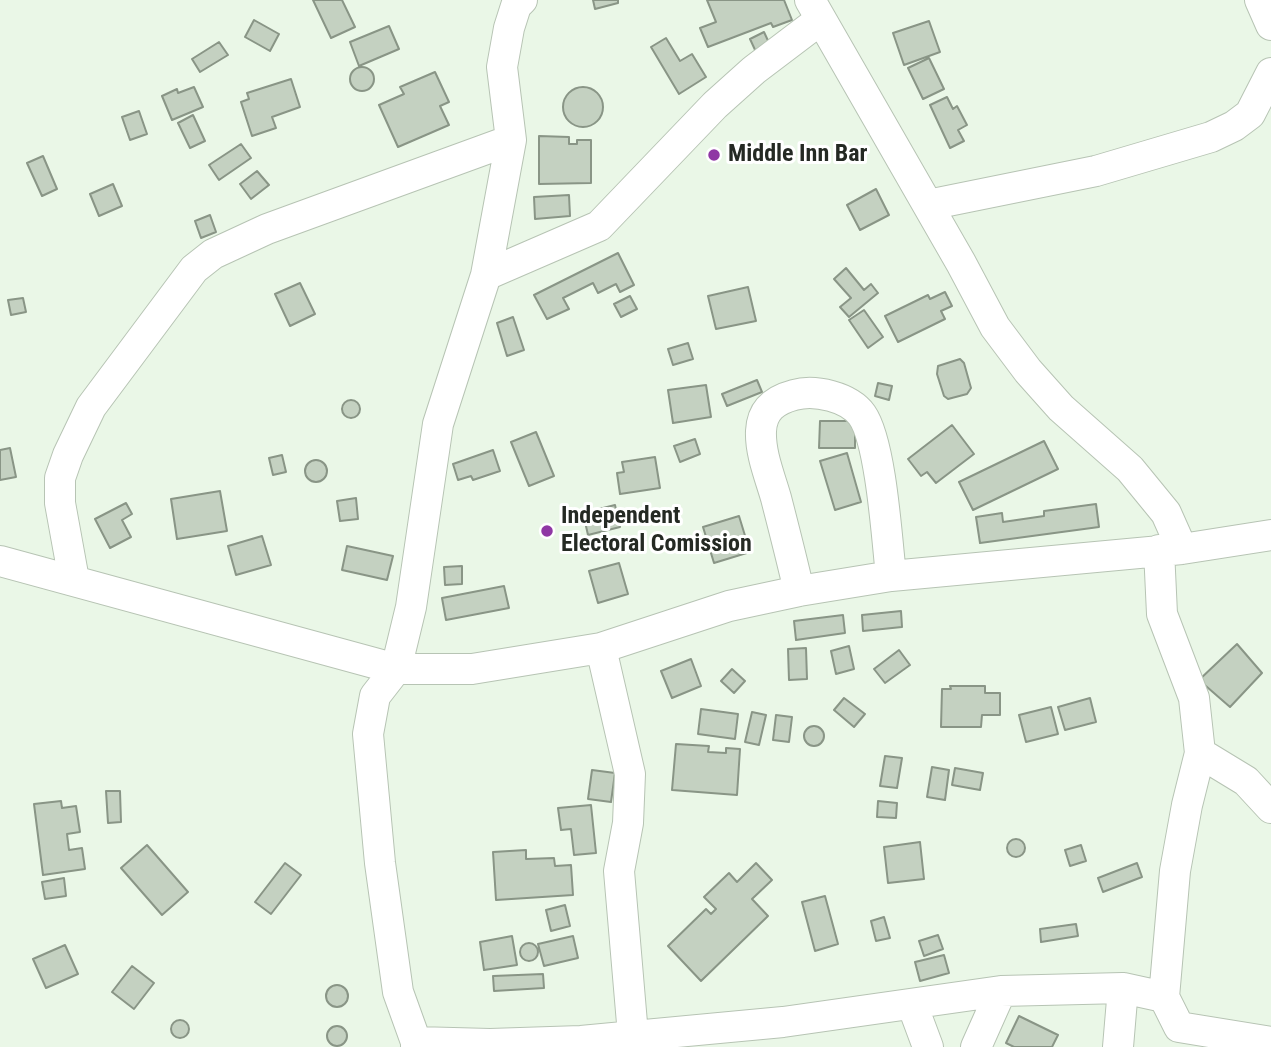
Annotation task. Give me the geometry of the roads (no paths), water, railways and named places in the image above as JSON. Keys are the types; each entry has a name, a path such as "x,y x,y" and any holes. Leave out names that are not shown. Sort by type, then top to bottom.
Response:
{"street":[{"path":"522,0 516,6 509,29 502,67 511,140 486,275 438,424 411,607 396,668 375,696 369,734 380,863 398,992 416,1044 581,1041 783,1022 1000,991 1123,988 1164,997"},
{"path":"1260,0 1271,25"},
{"path":"486,275 598,226 715,105 815,10 995,327 1028,371 1061,408 1130,469 1166,513 1170,549 1162,614 1194,698 1200,752 1175,871 1164,997 1179,1027 1271,1042"},
{"path":"928,205 1096,172 1211,136 1234,126 1250,114 1271,73"},
{"path":"74,580 60,503 60,478 68,455 91,407 194,269 213,254 267,229 511,140"},
{"path":"799,591 764,456 761,431 765,413 778,400 798,393 834,397 851,404 862,415 875,447 891,576"},
{"path":"0,561 396,668 472,669 601,648 729,606 799,591 891,576 1170,549 1271,535"},
{"path":"601,648 631,774 628,823 619,871 633,1035"},
{"path":"1200,752 1246,781 1271,807"},
{"path":"1118,1047 1123,988"},
{"path":"976,1047 1000,991"},
{"path":"912,1004 928,1047"}],"place":[{"name":"Middle Inn Bar","path":"714,155"},
{"name":"Independent Electoral Comission","path":"547,531"}]}
